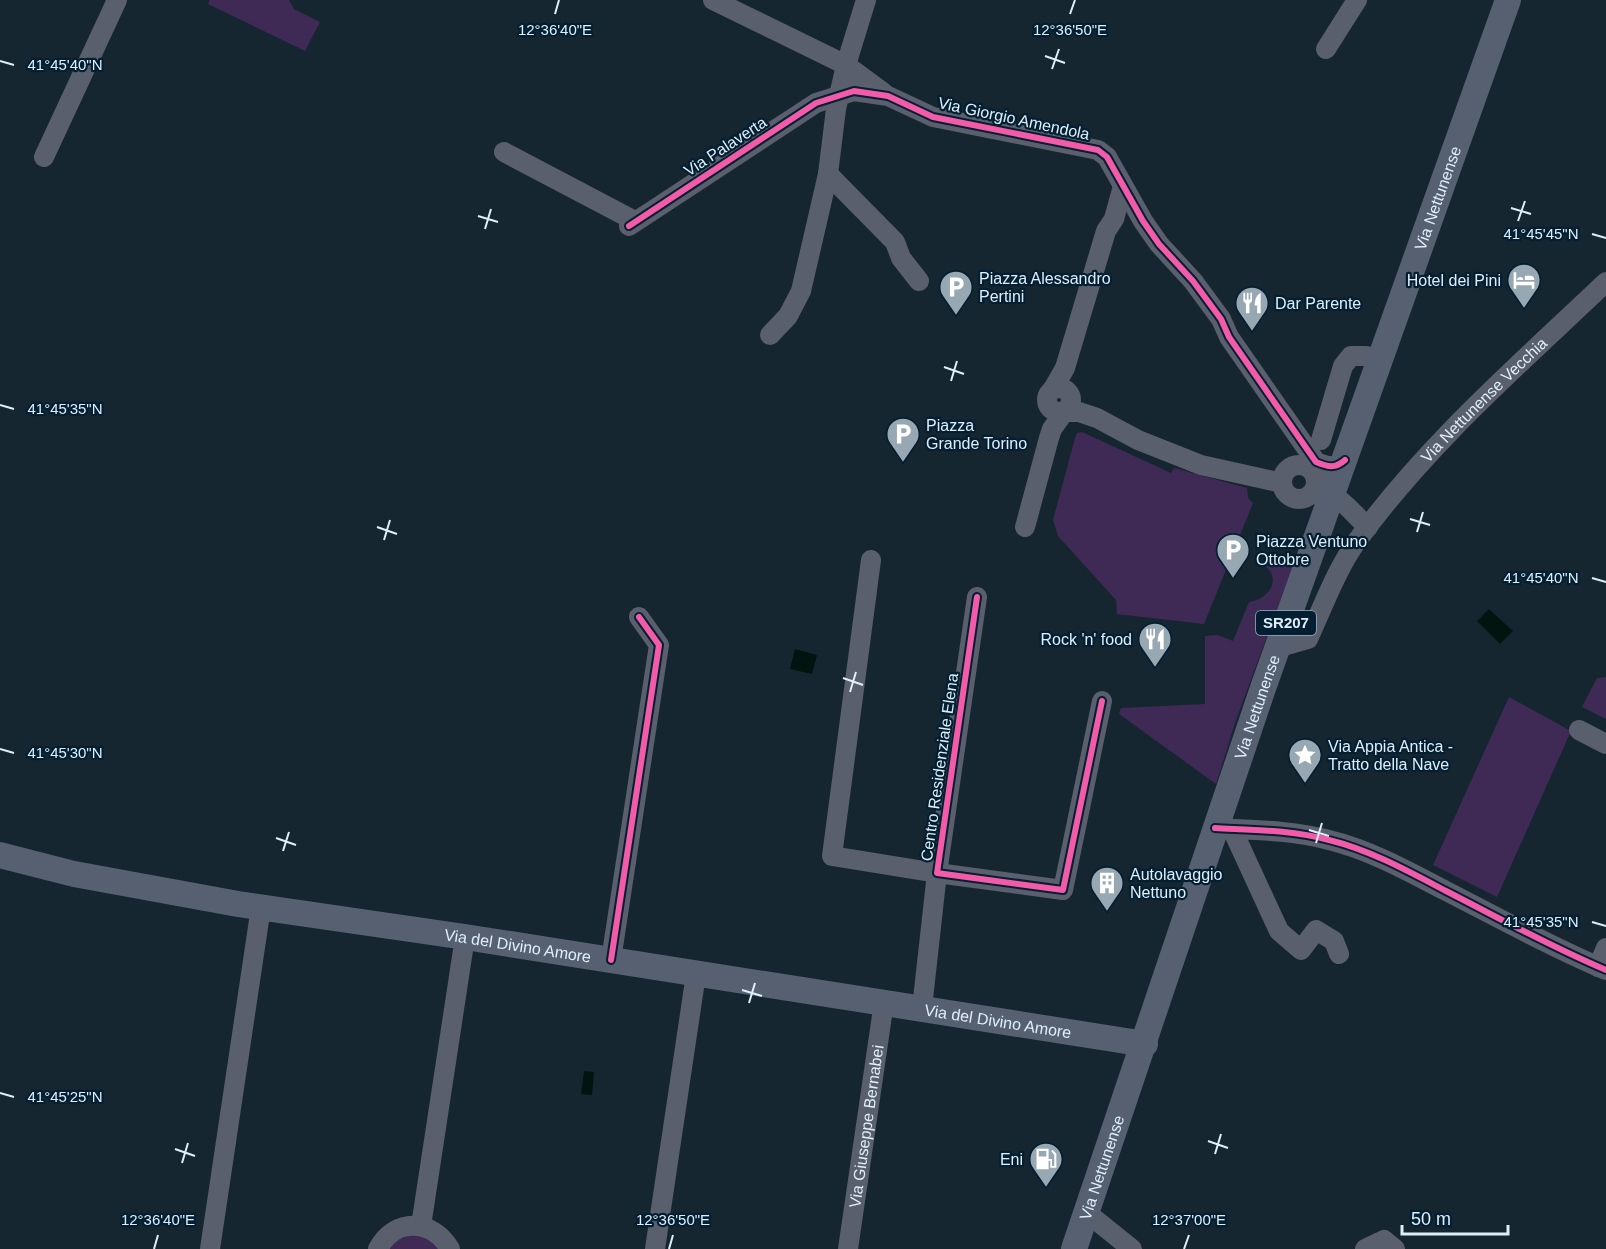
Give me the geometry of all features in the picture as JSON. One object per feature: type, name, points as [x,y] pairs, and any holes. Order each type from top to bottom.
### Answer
[{"type":"main road","name":"Via Nettunense","points":[[1074,1249],[1223,829],[1277,648],[1508,0]]},
{"type":"main road","name":"Via del Divino Amore","points":[[0,855],[89,877],[261,907],[1145,1044]]},
{"type":"street","points":[[44,157],[117,0]]},
{"type":"street","name":"Via Giorgio Amendola","points":[[713,0],[846,65],[888,96],[933,117],[1098,150],[1107,157],[1143,221],[1159,244],[1193,280],[1221,319],[1229,337],[1316,462],[1328,467],[1338,466],[1345,460]]},
{"type":"street","points":[[770,335],[788,316],[798,300],[828,174],[839,95],[866,0]]},
{"type":"street","points":[[1326,49],[1357,0]]},
{"type":"street","name":"Via Giorgio Amendola","points":[[839,95],[854,91],[888,96]]},
{"type":"street","name":"Via Palaverta","points":[[504,152],[632,224],[816,103],[839,95]]},
{"type":"street","points":[[828,174],[895,242],[901,258],[919,281]]},
{"type":"street","points":[[1025,527],[1061,400],[1065,368],[1106,231],[1114,219],[1123,186]]},
{"type":"street","name":"Via Nettunense Vecchia","points":[[1277,648],[1308,639],[1330,590],[1356,543],[1400,486],[1458,423],[1606,282]]},
{"type":"street","points":[[1321,440],[1343,366],[1347,360],[1351,356],[1379,359]]},
{"type":"street","points":[[1061,400],[1079,412],[1097,418],[1138,440],[1201,465],[1330,503],[1344,502],[1353,514],[1368,527]]},
{"type":"street","name":"Centro Residenziale Elena","points":[[871,560],[832,856],[1062,890],[1102,701]]},
{"type":"street","name":"Centro Residenziale Elena","points":[[921,1008],[977,597]]},
{"type":"street","points":[[611,960],[659,645],[639,617]]},
{"type":"street","points":[[1579,730],[1606,744]]},
{"type":"street","points":[[1223,829],[1279,931],[1301,950],[1316,930],[1334,941],[1339,954]]},
{"type":"street","points":[[1223,829],[1307,835],[1354,848],[1420,877],[1602,969],[1606,948]]},
{"type":"street","points":[[210,1249],[261,907]]},
{"type":"street","points":[[421,1226],[465,937]]},
{"type":"street","points":[[655,1249],[696,974]]},
{"type":"street","name":"Via Giuseppe Bernabei","points":[[848,1249],[884,1002]]},
{"type":"street","points":[[1086,1212],[1132,1249]]},
{"type":"street","points":[[378,1249],[386,1237],[396,1229],[408,1226],[421,1226],[434,1231],[445,1240],[450,1249]]},
{"type":"street","points":[[1365,1249],[1384,1240],[1395,1249]]},
{"type":"shaded area","points":[[210,0],[289,0],[294,9],[320,22],[305,51],[208,4]]},
{"type":"shaded area","points":[[1082,432],[1171,473],[1174,468],[1247,488],[1248,498],[1253,503],[1204,624],[1117,614],[1116,600],[1058,536],[1053,520],[1075,438],[1077,433]]},
{"type":"shaded area","points":[[1268,558],[1295,561],[1236,720],[1216,784],[1119,714],[1121,708],[1205,704],[1205,636],[1218,635],[1233,641],[1249,602],[1262,598],[1273,583],[1273,577],[1265,566]]},
{"type":"shaded area","points":[[1489,609],[1513,631],[1500,644],[1477,621]]},
{"type":"shaded area","points":[[795,649],[817,655],[812,674],[790,669]]},
{"type":"shaded area","points":[[1606,677],[1606,719],[1582,707],[1597,678]]},
{"type":"shaded area","points":[[1509,697],[1571,731],[1497,897],[1433,865]]},
{"type":"shaded area","points":[[584,1071],[594,1072],[592,1095],[581,1094]]},
{"type":"shaded area","points":[[419,1232],[443,1249],[385,1249],[389,1243]]},
{"type":"cycle path","points":[[629,226],[816,103],[854,91],[888,96],[933,117],[1098,150],[1107,157],[1143,221],[1159,244],[1193,281],[1221,319],[1229,337],[1316,462],[1331,466],[1338,465],[1345,460]]},
{"type":"cycle path","points":[[977,597],[937,873],[1063,890],[1102,701]]},
{"type":"cycle path","points":[[611,960],[659,645],[639,617]]},
{"type":"cycle path","points":[[1215,828],[1301,834],[1359,849],[1606,970]]},
{"type":"place","name":"Hotel dei Pini","points":[[1524,309]]},
{"type":"place","name":"Piazza Alessandro Pertini","points":[[956,316]]},
{"type":"place","name":"Dar Parente","points":[[1252,332]]},
{"type":"place","name":"Piazza Grande Torino","points":[[903,463]]},
{"type":"place","name":"Piazza Ventuno Ottobre","points":[[1233,579]]},
{"type":"place","name":"Rock 'n' food","points":[[1155,668]]},
{"type":"place","name":"Via Appia Antica - Tratto della Nave","points":[[1305,784]]},
{"type":"place","name":"Autolavaggio Nettuno","points":[[1107,912]]},
{"type":"place","name":"Eni","points":[[1046,1188]]}]
